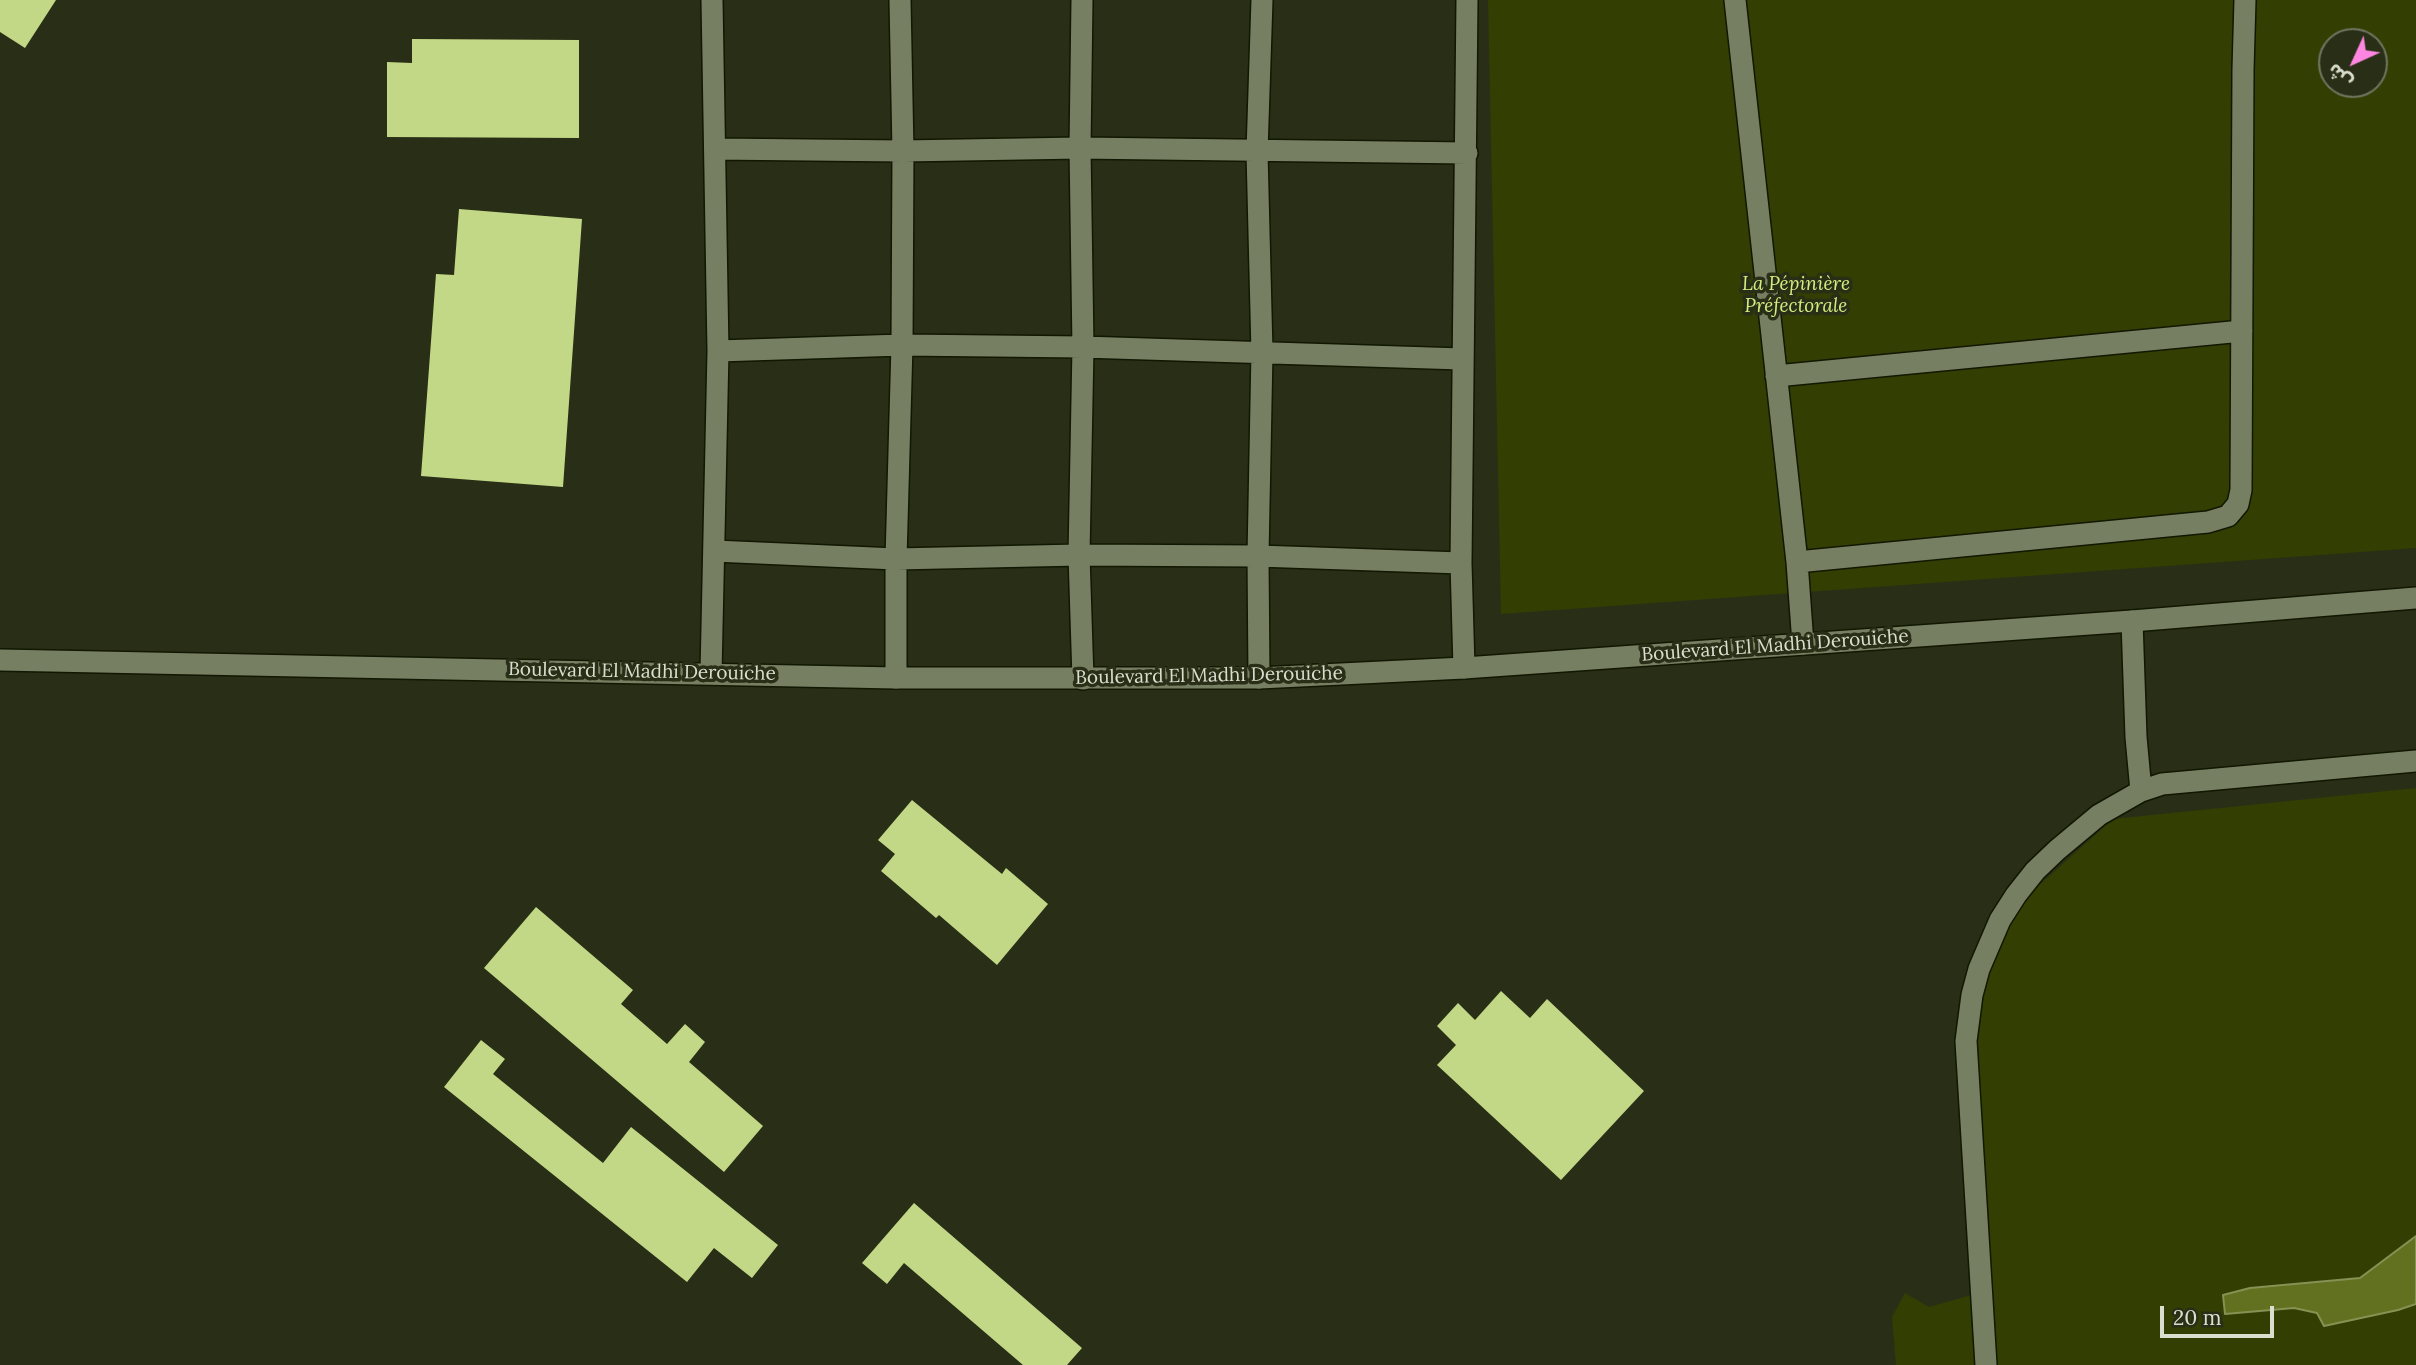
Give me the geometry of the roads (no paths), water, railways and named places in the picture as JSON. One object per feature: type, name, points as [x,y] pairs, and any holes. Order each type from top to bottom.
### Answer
[{"type":"street","points":[[710,673],[718,351],[712,0]]},
{"type":"street","points":[[896,678],[896,559],[902,345],[903,151],[900,0]]},
{"type":"street","points":[[1082,0],[1080,148],[1083,347],[1079,555],[1083,679]]},
{"type":"street","points":[[1259,678],[1258,556],[1262,352],[1256,152],[1262,0]]},
{"type":"street","points":[[1464,668],[1461,563],[1467,0]]},
{"type":"street","points":[[1735,0],[1797,562],[1803,644]]},
{"type":"street","points":[[1797,562],[2208,523],[2228,516],[2238,504],[2241,490],[2245,0]]},
{"type":"street","points":[[715,149],[903,151],[1080,148],[1466,153]]},
{"type":"street","points":[[1776,376],[2242,331]]},
{"type":"street","points":[[718,351],[902,345],[1083,347],[1462,359]]},
{"type":"street","points":[[714,551],[896,559],[1079,555],[1258,556],[1461,563]]},
{"type":"street","name":"Boulevard El Madhi Derouiche","points":[[0,660],[896,678],[1259,678],[1464,668],[2132,621],[2416,598]]},
{"type":"street","points":[[2132,621],[2136,737],[2141,791]]},
{"type":"street","points":[[1986,1365],[1966,1041],[1972,995],[1979,970],[2000,920],[2016,895],[2035,871],[2099,815],[2141,791],[2162,784],[2416,761]]},
{"type":"park label","name":"La Pépinière Préfectorale","points":[[1796,296]]}]
